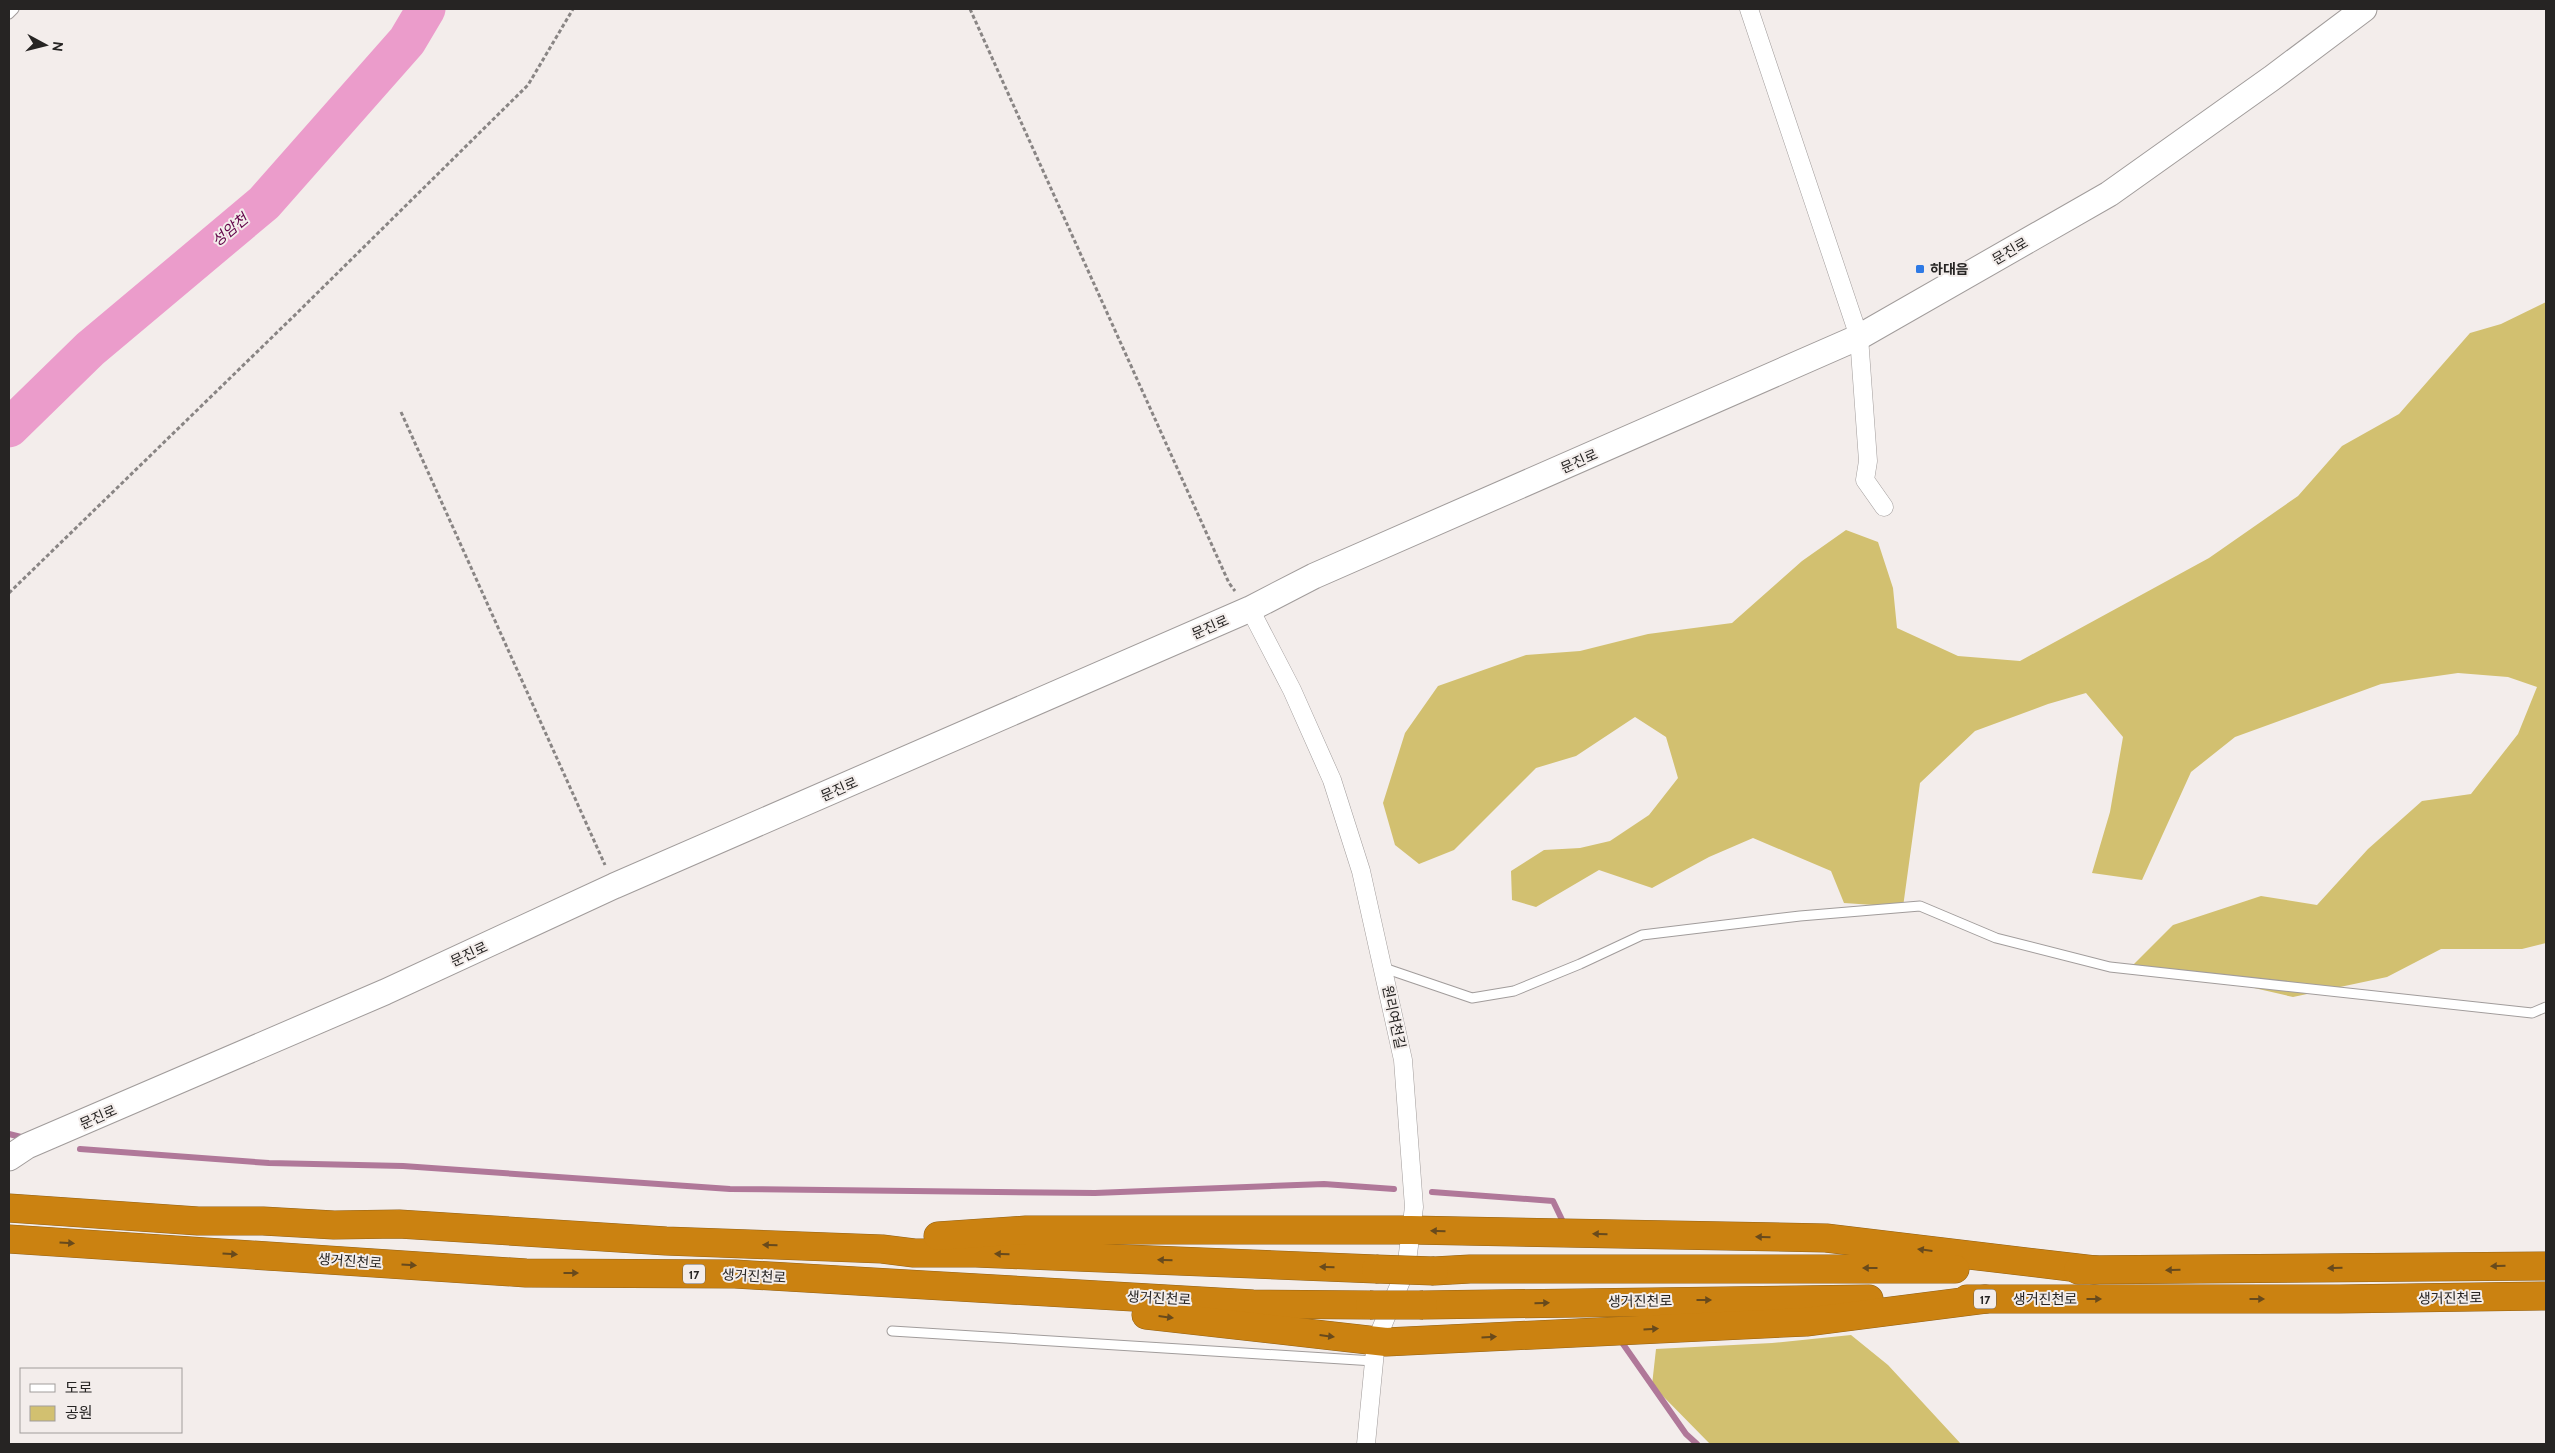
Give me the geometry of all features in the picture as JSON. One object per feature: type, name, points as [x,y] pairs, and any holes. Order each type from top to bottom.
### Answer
[{"type":"highway","name":"17","points":[[17,1209],[198,1221],[263,1221],[334,1225],[399,1224],[666,1241],[882,1249],[914,1253],[976,1253],[1434,1271],[1470,1269],[1841,1268],[2095,1270],[2546,1266]]},
{"type":"highway","points":[[799,1246],[1026,1230],[1411,1230],[1826,1238],[2095,1270]]},
{"type":"highway","name":"생거진천로","points":[[14,1239],[526,1273],[735,1274],[1253,1304],[1423,1305],[1679,1300],[2339,1299],[2546,1296]]},
{"type":"highway","points":[[856,1281],[1375,1351],[1806,1322],[1986,1299]]},
{"type":"street","points":[[1749,9],[1859,337],[1868,461],[1865,480],[1884,507]]},
{"type":"street","name":"문진로","points":[[9,1158],[27,1146],[385,992],[614,886],[1250,610],[1314,576],[1859,337],[2109,194],[2272,78],[2364,9]]},
{"type":"street","name":"원리여천길","points":[[1250,610],[1292,690],[1332,780],[1361,871],[1403,1060],[1414,1207],[1406,1268],[1375,1351],[1366,1444]]},
{"type":"lane","points":[[9,14],[14,9]]},
{"type":"lane","points":[[1384,968],[1472,998],[1514,991],[1580,964],[1642,935],[1800,916],[1920,906],[1996,938],[2110,967],[2532,1013],[2546,1007]]},
{"type":"lane","points":[[892,1332],[1375,1351]]},
{"type":"path","points":[[9,593],[528,85],[572,9]]},
{"type":"path","points":[[970,9],[1229,583],[1250,610]]},
{"type":"path","points":[[401,412],[614,886]]},
{"type":"green space","points":[[2546,302],[2546,943],[2522,949],[2441,949],[2387,977],[2293,997],[2193,974],[2133,965],[2173,925],[2261,896],[2317,905],[2368,849],[2422,801],[2471,794],[2518,734],[2537,687],[2508,677],[2458,673],[2381,684],[2235,737],[2191,772],[2142,880],[2092,873],[2110,812],[2123,737],[2086,693],[2048,704],[1975,731],[1920,783],[1903,907],[1844,903],[1831,871],[1753,838],[1709,857],[1652,888],[1599,870],[1536,907],[1512,900],[1511,871],[1544,850],[1580,848],[1610,841],[1649,815],[1678,778],[1666,737],[1635,717],[1576,756],[1536,768],[1454,850],[1419,864],[1395,845],[1383,803],[1405,733],[1438,686],[1526,655],[1580,651],[1648,634],[1732,623],[1802,561],[1846,530],[1878,542],[1893,588],[1897,628],[1958,656],[2020,661],[2209,558],[2298,496],[2342,446],[2399,414],[2470,333],[2501,324]]},
{"type":"green space","points":[[1851,1335],[1888,1365],[1961,1444],[1710,1444],[1652,1385],[1656,1349],[1772,1343]]},
{"type":"waterway","name":"성암천","points":[[9,428],[90,349],[264,203],[407,41],[426,9]]},
{"type":"waterway","points":[[9,1134],[25,1138]]},
{"type":"waterway","points":[[80,1149],[269,1163],[403,1166],[730,1189],[1095,1193],[1324,1184],[1394,1189]]},
{"type":"waterway","points":[[1432,1192],[1553,1201],[1565,1226]]},
{"type":"waterway","points":[[1623,1344],[1686,1434],[1697,1444]]},
{"type":"place","name":"하대음","points":[[1920,269]]}]
